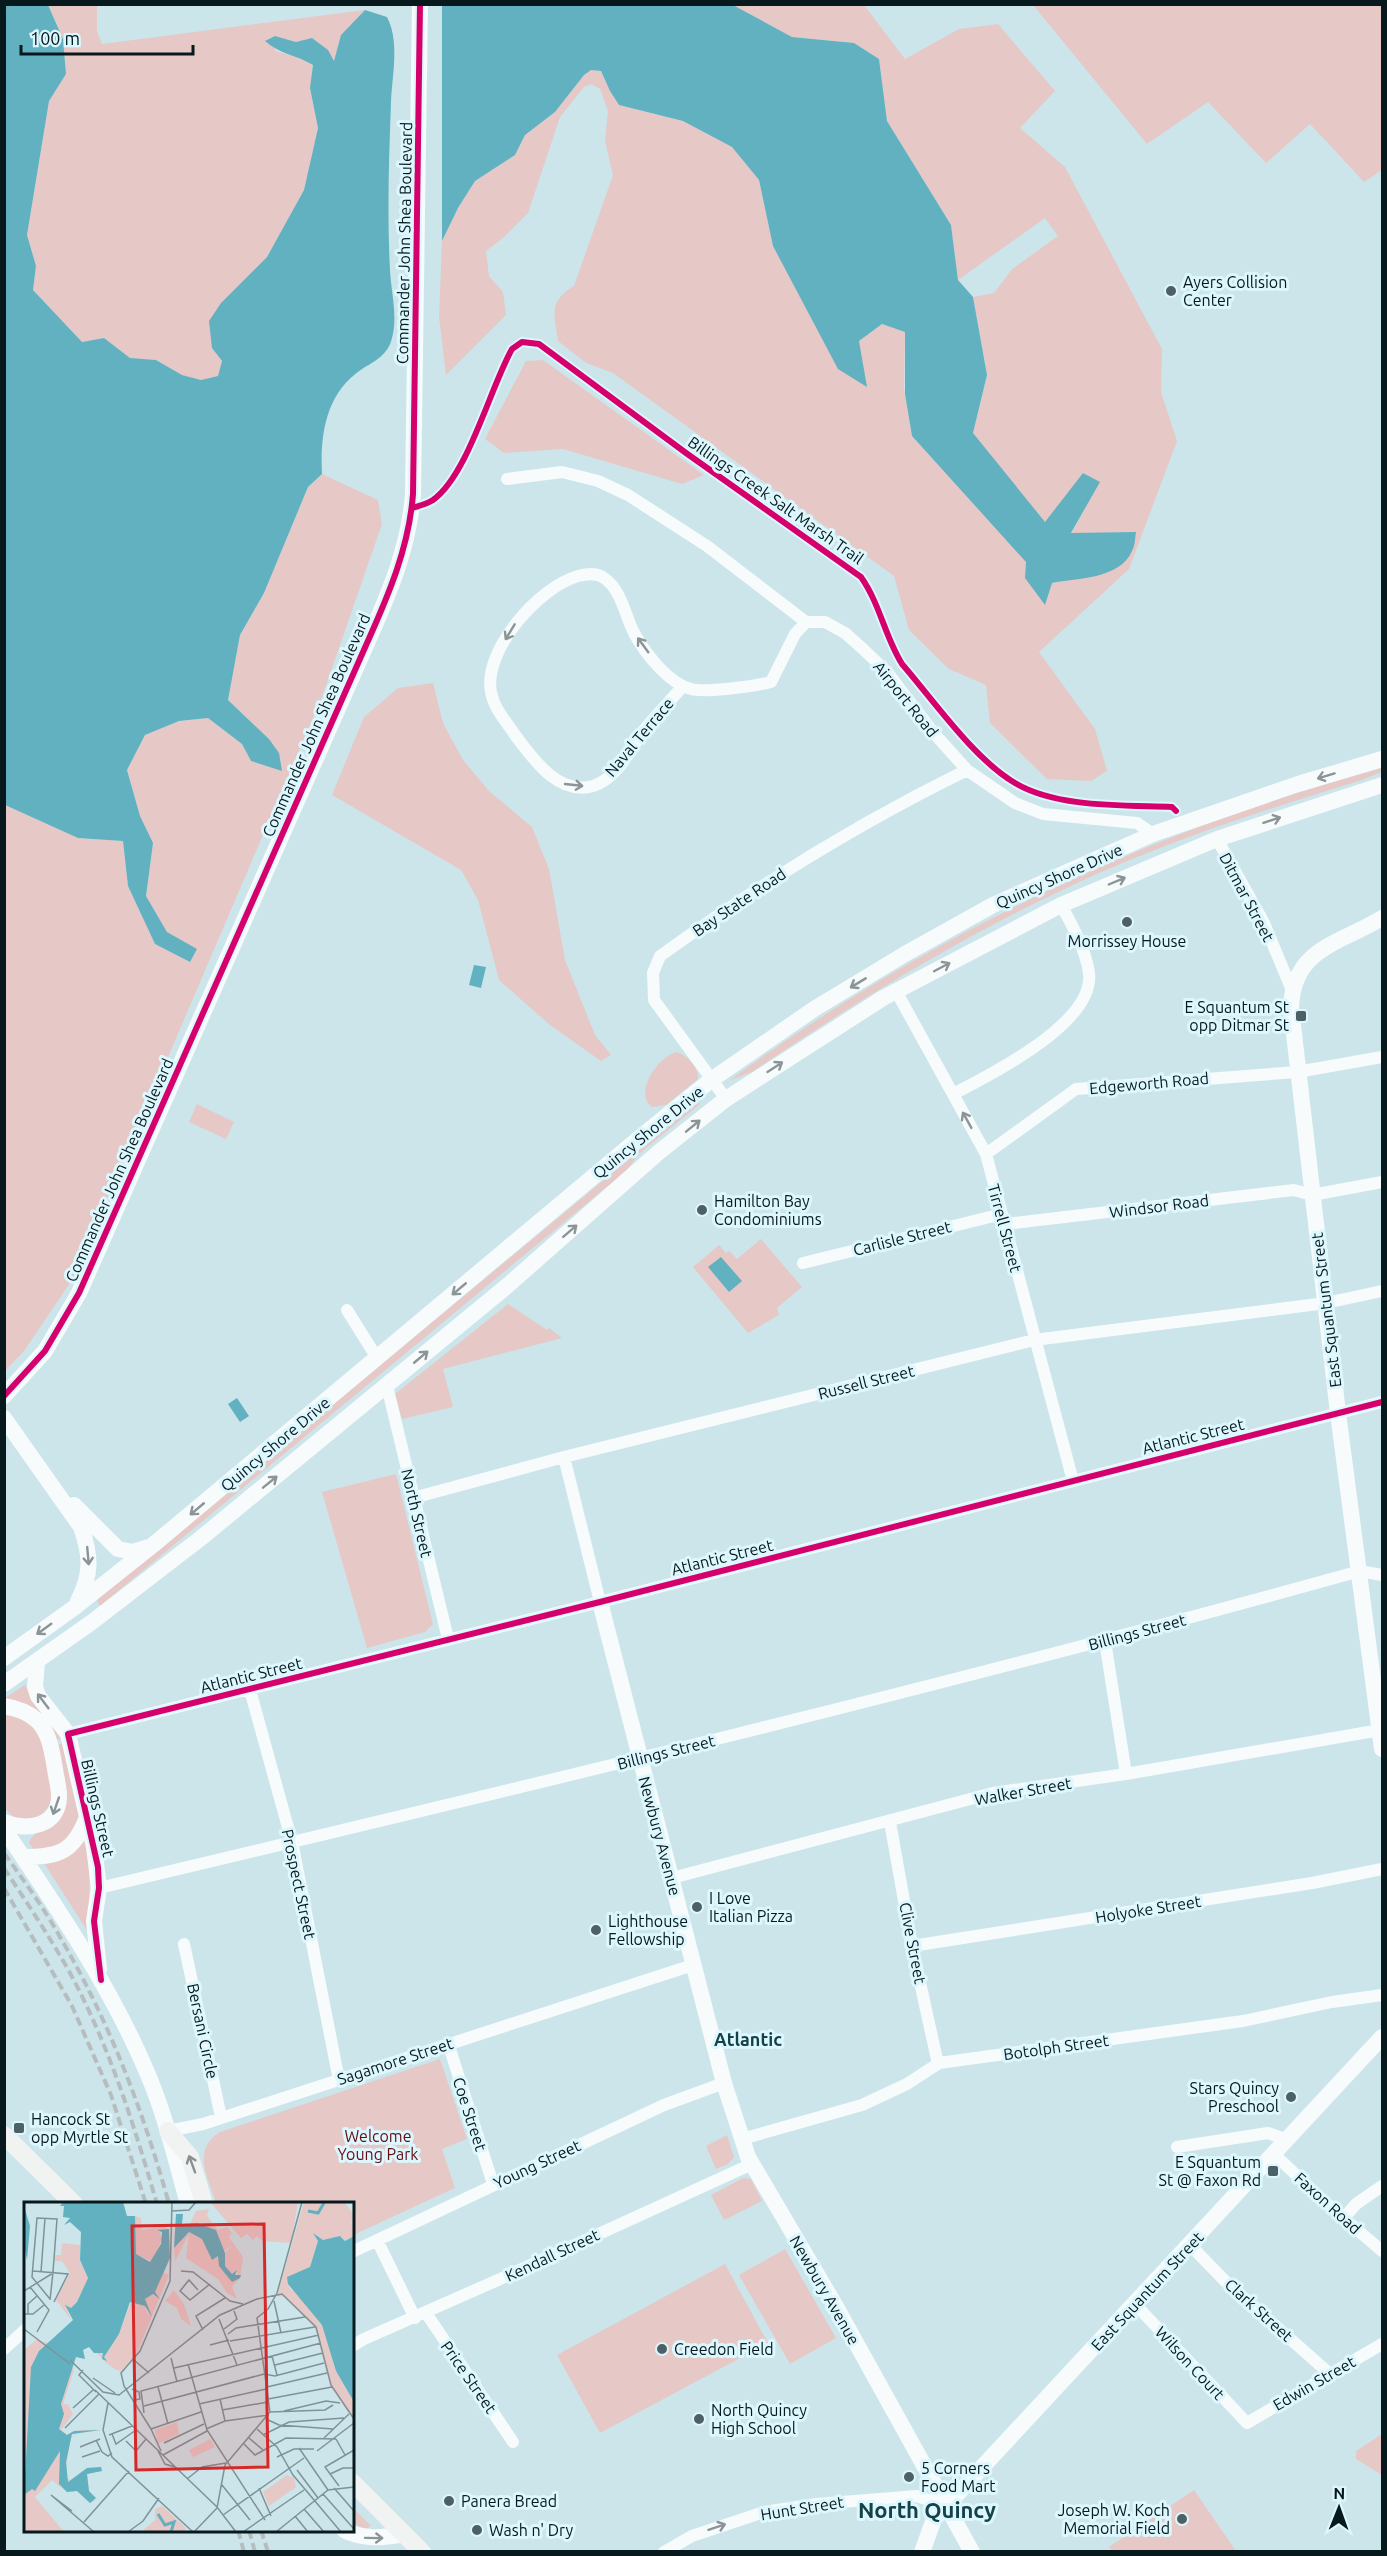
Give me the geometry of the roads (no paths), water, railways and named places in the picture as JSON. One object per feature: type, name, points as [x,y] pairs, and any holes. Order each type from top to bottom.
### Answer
[{"type":"main road","name":"Commander John Shea Boulevard","points":[[4,1396],[45,1350],[79,1293],[367,644],[400,562],[411,515],[414,473],[420,4]]},
{"type":"main road","name":"Quincy Shore Drive","points":[[4,1658],[75,1607],[153,1545],[711,1080],[814,1009],[905,954],[993,905],[1153,834],[1298,784],[1383,759]]},
{"type":"main road","name":"Quincy Shore Drive","points":[[4,1684],[201,1538],[507,1286],[659,1152],[726,1099],[896,991],[1060,905],[1217,839],[1383,785]]},
{"type":"main road","name":"East Squantum Street","points":[[1383,918],[1313,955],[1298,974],[1292,988],[1291,1023],[1338,1413],[1383,1749]]},
{"type":"main road","points":[[4,1418],[81,1527],[87,1544],[89,1561],[87,1583],[75,1607]]},
{"type":"main road","points":[[54,1486],[118,1549],[133,1552],[153,1545]]},
{"type":"main road","name":"Newbury Avenue","points":[[600,1602],[724,2083],[742,2139],[752,2164],[972,2552]]},
{"type":"main road","points":[[38,1661],[35,1687],[38,1696],[68,1734]]},
{"type":"main road","points":[[4,1706],[31,1716],[46,1734],[59,1797],[55,1814],[45,1824],[19,1827],[4,1822]]},
{"type":"main road","name":"Billings Street","points":[[68,1734],[94,1847],[99,1888]]},
{"type":"main road","points":[[24,1857],[46,1857],[62,1853],[74,1843],[87,1817]]},
{"type":"main road","points":[[4,1829],[66,1919],[101,1980],[149,2076],[168,2131],[187,2202]]},
{"type":"main road","points":[[99,1888],[94,1921],[101,1980]]},
{"type":"main road","name":"East Squantum Street","points":[[922,2552],[934,2519],[1287,2140],[1380,2044]]},
{"type":"main road","points":[[168,2131],[190,2157],[203,2202]]},
{"type":"main road","points":[[6,2141],[72,2202]]},
{"type":"main road","points":[[354,2484],[422,2552]]},
{"type":"main road","points":[[348,2532],[358,2537],[369,2538],[405,2534]]},
{"type":"street","name":"Airport Road","points":[[507,479],[562,472],[598,481],[628,495],[707,546],[806,622],[825,622],[845,633],[887,672],[932,731],[967,770],[1022,807],[1070,818],[1137,823],[1153,834]]},
{"type":"street","name":"Naval Terrace","points":[[683,686],[645,729],[611,775],[593,786],[567,786],[540,768],[495,708],[490,690],[492,667],[496,656],[520,616],[539,599],[574,577],[587,574],[606,578],[619,597],[641,643],[674,682],[693,690],[771,682],[795,634],[806,622]]},
{"type":"street","name":"Bay State Road","points":[[726,1099],[654,1000],[653,974],[660,956],[781,873],[913,797],[967,770]]},
{"type":"street","name":"Ditmar Street","points":[[1217,839],[1264,923],[1292,988]]},
{"type":"street","points":[[953,1094],[997,1071],[1055,1031],[1074,1011],[1087,991],[1089,974],[1082,951],[1060,905]]},
{"type":"street","name":"Tirrell Street","points":[[896,991],[986,1154],[1073,1481]]},
{"type":"street","name":"Edgeworth Road","points":[[986,1154],[1076,1089],[1297,1072],[1383,1057]]},
{"type":"street","name":"Windsor Road","points":[[1003,1219],[1294,1190],[1312,1195],[1383,1182]]},
{"type":"street","name":"Carlisle Street","points":[[803,1263],[1003,1219]]},
{"type":"street","name":"Russell Street","points":[[413,1498],[564,1457],[1034,1340],[1326,1303],[1383,1291]]},
{"type":"street","points":[[347,1310],[376,1358]]},
{"type":"street","name":"North Street","points":[[387,1386],[448,1640]]},
{"type":"street","name":"Atlantic Street","points":[[68,1734],[600,1602],[1383,1402]]},
{"type":"street","name":"Newbury Avenue","points":[[564,1457],[600,1602]]},
{"type":"street","name":"Billings Street","points":[[99,1888],[640,1758],[1105,1641],[1360,1571],[1383,1575]]},
{"type":"street","points":[[1105,1641],[1126,1774]]},
{"type":"street","name":"Prospect Street","points":[[250,1690],[292,1842],[339,2080]]},
{"type":"street","name":"Walker Street","points":[[672,1878],[993,1793],[1126,1774],[1380,1722]]},
{"type":"street","name":"Clive Street","points":[[890,1822],[912,1946],[938,2064]]},
{"type":"street","name":"Holyoke Street","points":[[912,1946],[1301,1885],[1383,1869]]},
{"type":"street","name":"Bersani Circle","points":[[184,1944],[221,2117]]},
{"type":"street","name":"Sagamore Street","points":[[168,2131],[202,2124],[693,1965]]},
{"type":"street","name":"Botolph Street","points":[[742,2139],[862,2105],[907,2084],[938,2064],[1243,2021],[1332,2002],[1383,1995]]},
{"type":"street","name":"Coe Street","points":[[448,2043],[493,2184]]},
{"type":"street","name":"Young Street","points":[[354,2251],[664,2105],[724,2083]]},
{"type":"street","points":[[1177,2147],[1268,2133],[1287,2140]]},
{"type":"street","name":"Faxon Road","points":[[1274,2154],[1343,2218],[1383,2251]]},
{"type":"street","name":"Kendall Street","points":[[354,2345],[364,2338],[421,2315],[752,2164]]},
{"type":"street","points":[[1343,2218],[1356,2204],[1383,2186]]},
{"type":"street","points":[[377,2240],[421,2315]]},
{"type":"street","name":"Clark Street","points":[[1190,2245],[1226,2282],[1330,2374]]},
{"type":"street","name":"Wilson Court","points":[[1134,2303],[1246,2423]]},
{"type":"street","name":"Price Street","points":[[421,2315],[513,2442]]},
{"type":"street","points":[[4,2349],[24,2331]]},
{"type":"street","name":"Edwin Street","points":[[1246,2423],[1383,2344]]},
{"type":"street","name":"Hunt Street","points":[[664,2552],[692,2536],[764,2512],[828,2503],[916,2496],[947,2506]]},
{"type":"water","points":[[5,4],[48,5],[63,39],[66,74],[49,101],[27,235],[36,266],[33,290],[82,342],[104,338],[130,358],[156,360],[182,375],[201,380],[218,376],[222,361],[212,348],[209,321],[221,303],[267,257],[304,190],[318,128],[310,88],[313,65],[276,49],[265,41],[275,36],[296,42],[312,38],[328,50],[334,61],[341,35],[365,10],[387,17],[393,37],[388,207],[394,330],[390,344],[384,353],[350,379],[333,402],[324,430],[322,474],[308,487],[264,593],[240,635],[228,700],[269,739],[279,753],[282,771],[251,761],[242,744],[208,718],[179,721],[145,735],[127,770],[140,816],[153,843],[146,896],[167,932],[197,949],[190,962],[155,944],[128,886],[123,841],[78,838],[5,805]]},
{"type":"water","points":[[442,5],[733,5],[792,37],[854,43],[879,59],[887,121],[951,225],[958,280],[973,297],[987,375],[973,433],[1045,522],[1083,473],[1100,482],[1071,533],[1136,532],[1133,549],[1126,560],[1118,567],[1097,576],[1052,583],[1045,605],[1025,578],[1026,562],[912,436],[905,394],[905,332],[882,324],[859,341],[867,387],[838,369],[773,246],[759,180],[732,147],[683,121],[619,105],[601,71],[591,70],[584,75],[555,112],[525,135],[515,155],[475,181],[458,208],[442,241]]},
{"type":"water","points":[[474,965],[486,967],[481,988],[469,985]]},
{"type":"water","points":[[721,1257],[742,1281],[729,1292],[708,1267]]},
{"type":"water","points":[[237,1398],[249,1416],[240,1422],[228,1404]]},
{"type":"railway","points":[[4,1853],[54,1926],[94,2001],[136,2100],[168,2202]]},
{"type":"railway","points":[[4,1868],[70,1973],[97,2028],[130,2115],[156,2202]]},
{"type":"railway","points":[[4,1888],[72,2006],[111,2095],[145,2202]]},
{"type":"railway","points":[[239,2532],[244,2552]]},
{"type":"railway","points":[[250,2532],[255,2552]]},
{"type":"railway","points":[[262,2532],[268,2552]]},
{"type":"place","name":"Ayers Collision Center","points":[[1171,291]]},
{"type":"place","name":"Morrissey House","points":[[1127,922]]},
{"type":"place","name":"E Squantum St opp Ditmar St","points":[[1301,1016]]},
{"type":"place","name":"Hamilton Bay Condominiums","points":[[702,1210]]},
{"type":"place","name":"I Love Italian Pizza","points":[[697,1907]]},
{"type":"place","name":"Lighthouse Fellowship","points":[[596,1930]]},
{"type":"place","name":"Stars Quincy Preschool","points":[[1291,2097]]},
{"type":"place","name":"Hancock St opp Myrtle St","points":[[19,2128]]},
{"type":"place","name":"E Squantum St @ Faxon Rd","points":[[1273,2171]]},
{"type":"place","name":"Creedon Field","points":[[662,2349]]},
{"type":"place","name":"North Quincy High School","points":[[699,2419]]},
{"type":"place","name":"5 Corners Food Mart","points":[[909,2477]]},
{"type":"place","name":"Panera Bread","points":[[449,2501]]},
{"type":"place","name":"Joseph W. Koch Memorial Field","points":[[1182,2519]]},
{"type":"place","name":"Wash n' Dry","points":[[477,2530]]},
{"type":"district","name":"Atlantic","points":[[748,2040]]},
{"type":"district","name":"North Quincy","points":[[927,2510]]},
{"type":"park label","name":"Welcome Young Park","points":[[378,2145]]}]
